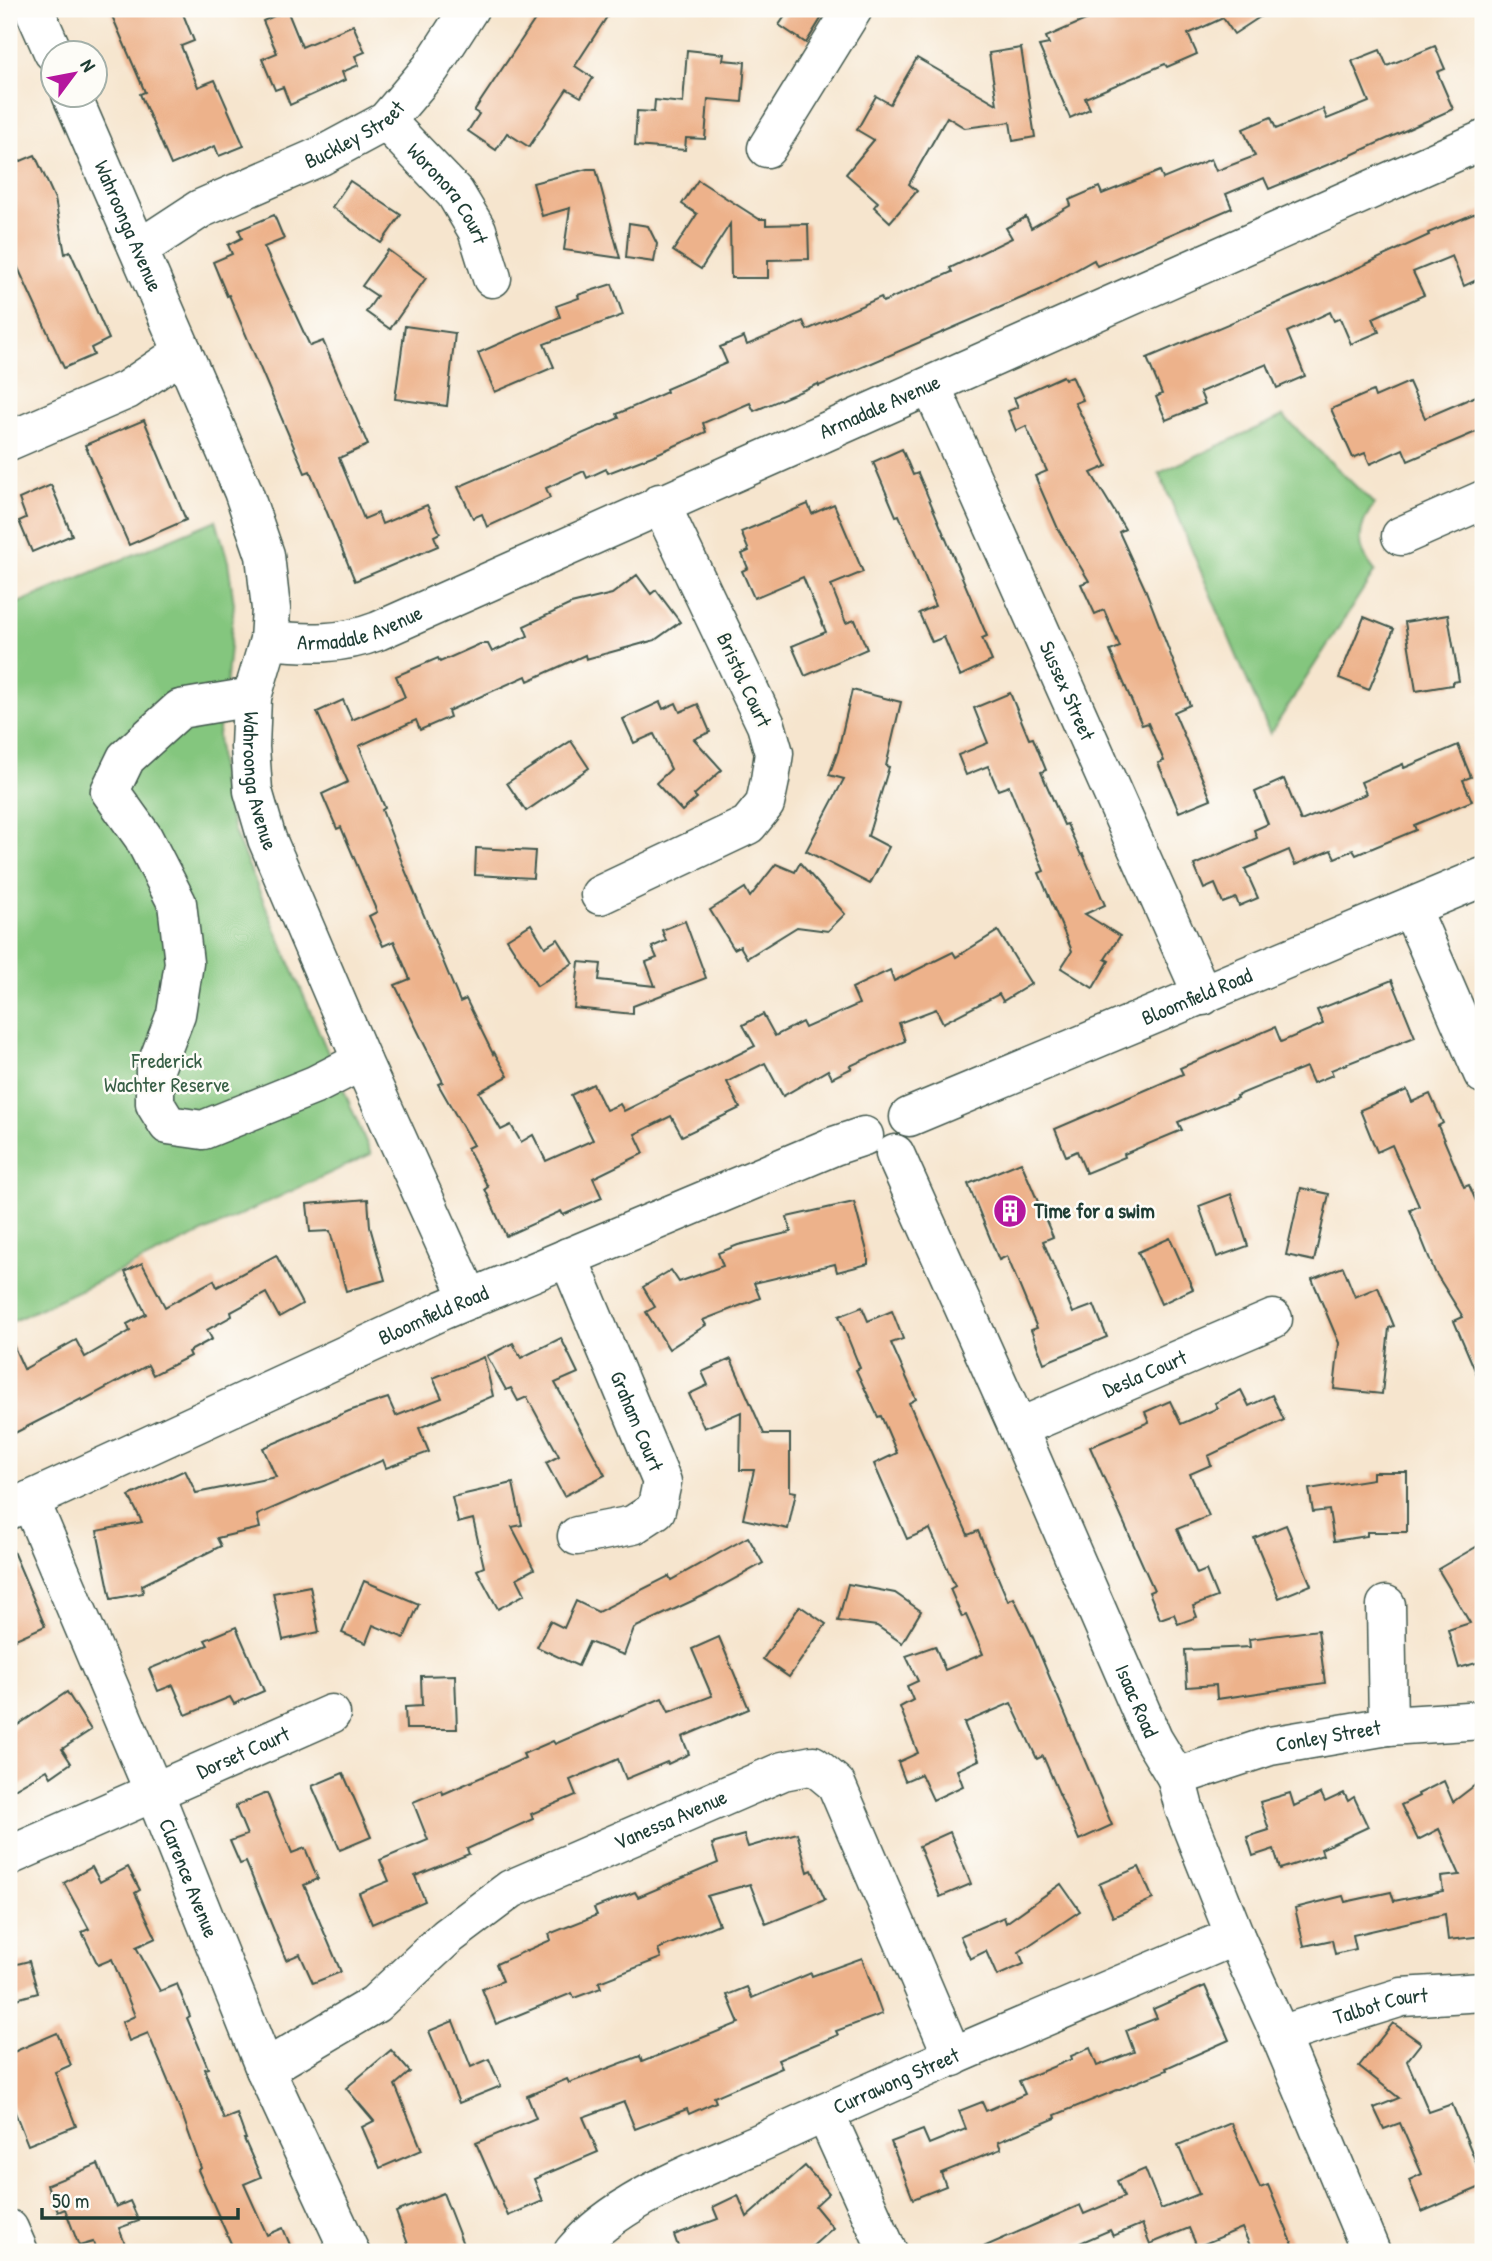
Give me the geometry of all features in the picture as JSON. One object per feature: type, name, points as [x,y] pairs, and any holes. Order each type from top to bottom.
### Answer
[{"type":"street","points":[[34,9],[47,38]]},
{"type":"street","name":"Buckley Street","points":[[133,237],[321,156],[386,121],[431,68],[469,9]]},
{"type":"street","points":[[766,148],[853,9]]},
{"type":"street","name":"Wahroonga Avenue","points":[[77,108],[258,529],[270,584],[269,640],[252,696],[250,747],[253,791],[267,839],[362,1061],[470,1299]]},
{"type":"street","name":"Woronora Court","points":[[386,121],[455,193],[477,230],[492,278]]},
{"type":"street","name":"Armadale Avenue","points":[[269,640],[319,644],[345,642],[368,635],[660,503],[931,386],[1483,140]]},
{"type":"street","points":[[9,442],[188,364]]},
{"type":"street","name":"Sussex Street","points":[[931,386],[1203,996]]},
{"type":"street","points":[[1401,536],[1483,500]]},
{"type":"street","name":"Bristol Court","points":[[600,895],[748,825],[765,804],[771,780],[774,753],[766,725],[660,503]]},
{"type":"street","points":[[252,696],[180,709],[126,758],[110,791],[143,837],[177,903],[184,963],[176,1014],[155,1069],[155,1104],[168,1125],[203,1130],[315,1085],[362,1061]]},
{"type":"street","name":"Bloomfield Road","points":[[20,1505],[470,1299],[834,1146],[907,1145],[913,1132],[909,1118],[1483,877]]},
{"type":"street","points":[[1411,908],[1483,1074]]},
{"type":"street","name":"Isaac Road","points":[[879,1145],[1018,1428],[1153,1739],[1176,1777],[1184,1808],[1235,1936],[1280,2035],[1371,2252]]},
{"type":"street","name":"Graham Court","points":[[568,1257],[662,1482],[656,1510],[633,1525],[577,1536]]},
{"type":"street","name":"Desla Court","points":[[1018,1428],[1273,1319]]},
{"type":"street","name":"Clarence Avenue","points":[[20,1505],[155,1793],[265,2069],[350,2252]]},
{"type":"street","points":[[1386,1605],[1388,1726]]},
{"type":"street","name":"Dorset Court","points":[[9,1856],[331,1714]]},
{"type":"street","name":"Conley Street","points":[[1176,1777],[1270,1746],[1388,1726],[1483,1720]]},
{"type":"street","name":"Vanessa Avenue","points":[[265,2069],[375,2004],[447,1937],[511,1889],[783,1771],[813,1765],[836,1784],[953,2057]]},
{"type":"street","name":"Currawong Street","points":[[573,2252],[585,2238],[643,2196],[825,2113],[1235,1936]]},
{"type":"street","name":"Talbot Court","points":[[1280,2035],[1402,1997],[1483,1992]]},
{"type":"street","points":[[825,2113],[888,2252]]},
{"type":"street","points":[[9,2229],[19,2252]]},
{"type":"green space","points":[[1283,416],[1374,504],[1364,522],[1361,546],[1375,571],[1270,734],[1159,473]]},
{"type":"green space","name":"Frederick Wachter Reserve","points":[[216,520],[228,561],[234,604],[225,699],[218,734],[221,785],[235,834],[371,1154],[9,1323],[9,607]]},
{"type":"building","points":[[109,9],[181,9],[194,41],[181,46],[198,87],[215,80],[244,146],[219,156],[215,146],[171,165],[140,94],[145,92]]},
{"type":"building","points":[[542,9],[612,9],[575,66],[593,78],[581,97],[567,89],[529,147],[507,133],[496,150],[468,131],[479,114],[474,111]]},
{"type":"building","points":[[790,9],[827,9],[806,43],[779,25]]},
{"type":"building","points":[[1111,9],[1272,9],[1234,34],[1223,18],[1188,34],[1197,54],[1167,67],[1165,64],[1085,98],[1090,109],[1070,118],[1039,46],[1049,44],[1046,37]]},
{"type":"building","points":[[287,10],[302,47],[353,25],[365,52],[355,56],[359,65],[342,72],[345,80],[290,105],[283,87],[275,90],[262,59],[277,53],[263,21]]},
{"type":"building","points":[[1435,46],[1445,69],[1437,72],[1453,109],[1349,156],[1269,189],[1264,178],[1226,194],[1232,208],[1097,266],[1094,260],[1040,290],[819,386],[818,384],[754,411],[750,403],[703,423],[706,432],[652,456],[608,473],[606,469],[587,478],[584,471],[546,488],[550,498],[487,527],[482,514],[473,518],[458,487],[619,418],[617,414],[667,392],[666,389],[727,363],[720,347],[744,337],[747,345],[803,321],[807,330],[881,297],[883,302],[952,272],[950,268],[1012,238],[1006,228],[1026,217],[1031,228],[1071,205],[1069,200],[1099,187],[1102,194],[1160,171],[1163,179],[1211,159],[1216,171],[1255,156],[1243,129],[1271,117],[1276,129],[1323,109],[1327,119],[1369,102],[1352,61],[1380,50],[1387,66]]},
{"type":"building","points":[[1021,48],[1035,137],[1013,141],[1010,122],[965,128],[947,117],[909,184],[917,191],[890,222],[874,207],[878,202],[846,174],[874,140],[857,130],[876,96],[890,104],[917,58],[997,104],[989,53]]},
{"type":"building","points":[[687,50],[724,54],[723,60],[745,62],[742,102],[708,99],[705,139],[686,138],[685,150],[635,146],[637,111],[654,112],[655,100],[683,103]]},
{"type":"building","points":[[35,155],[55,199],[65,254],[70,251],[109,339],[91,348],[94,355],[64,368],[13,257],[9,258],[9,166]]},
{"type":"building","points":[[596,169],[620,258],[564,250],[570,208],[542,216],[533,183]]},
{"type":"building","points":[[698,180],[759,219],[766,219],[766,225],[808,224],[809,259],[768,260],[768,278],[731,278],[730,224],[701,269],[673,251],[697,214],[682,204]]},
{"type":"building","points":[[350,181],[401,215],[381,243],[332,207]]},
{"type":"building","points":[[1483,210],[1483,277],[1464,286],[1452,256],[1413,272],[1424,295],[1373,318],[1379,332],[1351,344],[1340,318],[1334,321],[1330,312],[1287,332],[1305,376],[1277,388],[1267,364],[1200,392],[1205,404],[1166,420],[1156,397],[1162,394],[1147,358],[1325,283],[1429,235],[1428,233]]},
{"type":"building","points":[[274,215],[284,239],[264,247],[310,346],[323,341],[368,445],[339,458],[364,519],[378,513],[382,524],[427,505],[440,533],[434,536],[438,546],[355,581],[310,471],[305,473],[213,262],[232,254],[228,245],[242,238],[239,230]]},
{"type":"building","points":[[629,223],[648,226],[657,244],[654,262],[626,258]]},
{"type":"building","points":[[388,250],[426,278],[390,329],[366,312],[377,296],[362,286]]},
{"type":"building","points":[[612,284],[623,315],[544,344],[554,367],[495,392],[478,353],[560,317],[556,306],[579,298],[578,295]]},
{"type":"building","points":[[405,326],[455,333],[447,406],[395,399]]},
{"type":"building","points":[[1063,376],[1065,379],[1072,376],[1083,400],[1075,403],[1107,466],[1091,473],[1125,529],[1119,532],[1146,591],[1190,705],[1174,712],[1211,799],[1179,812],[1158,763],[1164,761],[1148,723],[1142,725],[1110,651],[1120,647],[1104,610],[1095,614],[1081,584],[1089,581],[1059,531],[1035,476],[1047,471],[1026,426],[1016,431],[1008,411],[1018,407],[1014,398]]},
{"type":"building","points":[[1409,382],[1425,418],[1483,393],[1483,429],[1408,461],[1403,449],[1370,464],[1365,453],[1353,458],[1331,409],[1373,391],[1375,397]]},
{"type":"building","points":[[144,420],[186,520],[129,545],[85,445]]},
{"type":"building","points":[[902,449],[913,475],[918,473],[987,636],[982,638],[992,661],[960,676],[944,637],[932,642],[919,613],[935,606],[931,597],[933,596],[873,462]]},
{"type":"building","points":[[51,485],[72,535],[32,552],[19,521],[26,518],[19,499]]},
{"type":"building","points":[[808,504],[812,514],[834,504],[863,572],[831,585],[846,623],[855,620],[867,649],[805,676],[792,646],[826,632],[803,577],[754,598],[742,571],[748,568],[742,554],[749,551],[741,532]]},
{"type":"building","points":[[637,575],[651,594],[656,590],[680,622],[655,640],[586,659],[585,655],[528,681],[526,676],[448,711],[450,717],[420,730],[416,720],[359,746],[385,808],[382,810],[405,870],[460,1002],[466,999],[493,1054],[494,1052],[508,1076],[479,1092],[501,1130],[511,1125],[521,1142],[533,1135],[546,1161],[593,1140],[571,1095],[593,1084],[606,1110],[620,1104],[624,1111],[755,1046],[743,1025],[763,1014],[775,1036],[802,1022],[805,1028],[859,1004],[852,988],[890,970],[894,981],[953,952],[956,957],[998,931],[1031,984],[1003,1001],[999,994],[943,1023],[936,1009],[899,1023],[905,1041],[850,1066],[852,1068],[832,1078],[828,1070],[783,1096],[765,1063],[727,1082],[740,1108],[682,1136],[671,1116],[635,1134],[644,1153],[593,1178],[602,1198],[563,1215],[561,1211],[506,1236],[485,1189],[488,1187],[467,1148],[473,1145],[438,1084],[443,1082],[395,985],[410,979],[394,941],[383,946],[369,916],[377,912],[341,827],[337,829],[322,794],[348,782],[317,712],[343,700],[352,720],[405,697],[396,676],[438,658],[440,662],[480,644],[488,644],[492,652],[528,636],[524,626],[571,604],[612,594]]},
{"type":"building","points":[[1448,615],[1459,681],[1452,682],[1452,685],[1416,691],[1405,622]]},
{"type":"building","points":[[1364,617],[1394,629],[1369,690],[1339,678]]},
{"type":"building","points":[[852,690],[901,702],[886,766],[889,767],[868,836],[889,847],[870,884],[806,851],[844,779],[829,775],[838,751]]},
{"type":"building","points":[[1010,693],[1029,739],[1033,738],[1046,770],[1041,772],[1064,825],[1067,824],[1081,855],[1083,854],[1105,905],[1085,914],[1120,936],[1105,959],[1109,961],[1093,988],[1061,968],[1072,951],[1039,873],[1044,871],[1009,786],[998,790],[988,766],[966,775],[958,755],[988,743],[974,708]]},
{"type":"building","points":[[660,702],[663,709],[676,703],[680,712],[698,704],[710,732],[694,739],[722,770],[694,795],[697,798],[682,811],[656,783],[671,769],[654,734],[634,743],[623,719]]},
{"type":"building","points":[[571,741],[589,768],[526,811],[507,783]]},
{"type":"building","points":[[1458,745],[1471,777],[1463,780],[1472,801],[1414,825],[1416,830],[1356,855],[1353,850],[1335,858],[1331,850],[1295,865],[1289,850],[1245,869],[1258,898],[1239,906],[1236,898],[1223,903],[1215,884],[1204,889],[1194,865],[1257,838],[1254,830],[1268,824],[1255,792],[1284,779],[1301,821],[1366,794],[1361,782],[1403,764],[1404,768]]},
{"type":"building","points":[[476,848],[535,851],[533,878],[475,875]]},
{"type":"building","points":[[800,863],[845,914],[828,931],[797,927],[747,958],[740,946],[734,949],[710,910],[745,888],[750,897],[776,864],[795,872]]},
{"type":"building","points":[[685,921],[706,978],[633,1006],[633,1014],[574,1008],[579,962],[601,964],[599,980],[655,986],[646,962],[657,958],[652,947],[666,941],[662,930]]},
{"type":"building","points":[[531,924],[545,947],[558,939],[573,963],[537,986],[507,939]]},
{"type":"building","points":[[1392,980],[1415,1037],[1331,1070],[1333,1075],[1313,1083],[1306,1067],[1178,1122],[1182,1130],[1086,1173],[1077,1151],[1066,1156],[1055,1129],[1183,1074],[1180,1068],[1275,1027],[1281,1042],[1323,1024],[1317,1010]]},
{"type":"building","points":[[1407,1090],[1412,1102],[1430,1094],[1443,1123],[1438,1126],[1464,1187],[1469,1185],[1483,1217],[1483,1389],[1454,1321],[1463,1317],[1435,1272],[1410,1210],[1419,1206],[1392,1145],[1377,1152],[1360,1110]]},
{"type":"building","points":[[1021,1162],[1053,1237],[1043,1241],[1073,1313],[1094,1305],[1107,1337],[1044,1363],[1031,1330],[1037,1328],[1007,1256],[999,1260],[968,1184]]},
{"type":"building","points":[[1301,1188],[1329,1194],[1314,1261],[1286,1255]]},
{"type":"building","points":[[1231,1194],[1248,1246],[1217,1257],[1199,1206]]},
{"type":"building","points":[[368,1199],[370,1227],[385,1280],[346,1291],[330,1231],[310,1232],[307,1204]]},
{"type":"building","points":[[854,1202],[868,1264],[837,1272],[835,1264],[754,1283],[760,1298],[703,1320],[706,1325],[669,1349],[646,1312],[655,1307],[643,1287],[671,1270],[679,1282],[723,1266],[718,1253],[738,1245],[791,1232],[787,1217]]},
{"type":"building","points":[[1170,1238],[1193,1289],[1161,1304],[1138,1252]]},
{"type":"building","points":[[276,1255],[302,1304],[279,1317],[266,1293],[231,1312],[232,1316],[207,1330],[212,1339],[188,1352],[190,1356],[153,1375],[148,1365],[9,1436],[9,1336],[24,1369],[76,1340],[85,1357],[130,1331],[127,1324],[146,1314],[125,1272],[142,1263],[165,1307],[214,1280],[217,1287]]},
{"type":"building","points":[[1343,1267],[1355,1297],[1378,1287],[1394,1326],[1389,1328],[1382,1394],[1334,1389],[1339,1343],[1312,1279]]},
{"type":"building","points":[[862,1307],[868,1321],[892,1311],[903,1339],[891,1343],[916,1399],[909,1403],[968,1535],[978,1531],[1008,1601],[1014,1598],[1031,1633],[1112,1825],[1079,1840],[1043,1756],[1037,1759],[1011,1703],[964,1723],[979,1760],[957,1770],[963,1786],[933,1800],[921,1774],[905,1781],[898,1762],[918,1753],[900,1707],[913,1700],[907,1686],[918,1681],[906,1656],[935,1646],[945,1670],[983,1654],[966,1615],[962,1617],[950,1589],[955,1586],[930,1529],[907,1539],[874,1464],[897,1453],[856,1370],[860,1368],[839,1316]]},
{"type":"building","points":[[561,1338],[578,1373],[555,1383],[605,1475],[564,1496],[546,1463],[559,1456],[527,1397],[518,1401],[511,1388],[506,1390],[487,1356],[513,1343],[521,1358]]},
{"type":"building","points":[[484,1357],[493,1396],[419,1428],[429,1452],[386,1468],[383,1460],[257,1515],[260,1528],[217,1538],[221,1546],[142,1585],[143,1593],[111,1599],[97,1531],[142,1522],[129,1496],[185,1470],[196,1493],[276,1477],[263,1448],[349,1411],[388,1398],[396,1416],[442,1398],[433,1378]]},
{"type":"building","points":[[731,1359],[764,1434],[790,1434],[790,1491],[796,1492],[788,1529],[743,1519],[754,1470],[740,1470],[741,1412],[704,1428],[689,1394],[708,1385],[702,1372]]},
{"type":"building","points":[[1241,1390],[1249,1406],[1272,1395],[1284,1420],[1208,1456],[1211,1465],[1190,1474],[1209,1516],[1177,1529],[1197,1574],[1206,1570],[1217,1597],[1193,1606],[1197,1617],[1178,1624],[1174,1614],[1160,1619],[1149,1592],[1154,1590],[1090,1447],[1149,1422],[1145,1412],[1170,1401],[1181,1424],[1218,1408],[1215,1403]]},
{"type":"building","points":[[1373,1472],[1407,1472],[1407,1532],[1367,1532],[1367,1536],[1334,1541],[1329,1510],[1313,1512],[1309,1489],[1373,1479]]},
{"type":"building","points":[[513,1483],[522,1525],[512,1527],[534,1569],[517,1578],[525,1594],[498,1609],[477,1570],[484,1567],[473,1519],[458,1523],[452,1497]]},
{"type":"building","points":[[1286,1525],[1311,1585],[1279,1598],[1254,1538]]},
{"type":"building","points":[[748,1537],[763,1563],[707,1594],[634,1628],[624,1655],[589,1642],[578,1666],[537,1647],[550,1621],[564,1628],[576,1601],[598,1612],[669,1576],[671,1580]]},
{"type":"building","points":[[9,1542],[45,1626],[9,1642]]},
{"type":"building","points":[[1483,1543],[1483,1661],[1459,1668],[1448,1630],[1470,1623],[1438,1569]]},
{"type":"building","points":[[364,1581],[419,1604],[404,1638],[373,1625],[366,1643],[342,1633]]},
{"type":"building","points":[[848,1584],[895,1593],[921,1611],[902,1643],[877,1626],[838,1621]]},
{"type":"building","points":[[310,1586],[319,1632],[283,1640],[273,1593]]},
{"type":"building","points":[[800,1606],[826,1624],[789,1677],[763,1659]]},
{"type":"building","points":[[236,1627],[264,1691],[234,1704],[230,1697],[186,1715],[173,1685],[158,1691],[149,1669],[208,1645],[205,1640]]},
{"type":"building","points":[[1318,1630],[1325,1683],[1217,1699],[1216,1685],[1187,1687],[1185,1650],[1250,1647],[1249,1639]]},
{"type":"building","points":[[719,1637],[749,1709],[682,1737],[689,1754],[668,1764],[667,1762],[626,1779],[618,1759],[570,1780],[576,1795],[531,1814],[533,1819],[467,1849],[469,1854],[415,1876],[425,1901],[372,1924],[359,1893],[389,1881],[380,1860],[428,1840],[413,1802],[442,1790],[443,1794],[525,1758],[523,1754],[553,1741],[555,1744],[662,1698],[669,1712],[712,1696],[692,1649]]},
{"type":"building","points":[[455,1675],[457,1729],[406,1729],[405,1707],[422,1706],[421,1676]]},
{"type":"building","points":[[67,1692],[91,1730],[62,1749],[71,1763],[51,1777],[47,1770],[9,1792],[9,1731]]},
{"type":"building","points":[[343,1773],[371,1837],[340,1850],[312,1786]]},
{"type":"building","points":[[1483,1779],[1483,1936],[1448,1940],[1445,1914],[1353,1935],[1356,1949],[1335,1954],[1332,1940],[1304,1946],[1295,1908],[1343,1896],[1345,1902],[1391,1892],[1394,1901],[1443,1891],[1441,1877],[1460,1875],[1439,1829],[1418,1840],[1401,1805],[1444,1781],[1453,1802]]},
{"type":"building","points":[[267,1793],[292,1853],[305,1848],[318,1879],[304,1885],[341,1972],[313,1983],[300,1954],[286,1960],[246,1862],[240,1864],[230,1841],[247,1835],[235,1806]]},
{"type":"building","points":[[1290,1793],[1294,1806],[1321,1793],[1325,1802],[1344,1793],[1348,1801],[1354,1797],[1368,1827],[1321,1849],[1323,1855],[1280,1869],[1274,1849],[1253,1856],[1247,1837],[1269,1830],[1260,1802]]},
{"type":"building","points":[[950,1832],[971,1884],[940,1897],[919,1846]]},
{"type":"building","points":[[797,1833],[808,1872],[812,1870],[825,1900],[766,1924],[750,1884],[707,1896],[719,1924],[658,1949],[661,1958],[599,1982],[601,1988],[574,1998],[572,1993],[496,2024],[482,1989],[503,1981],[496,1964],[551,1940],[549,1934],[597,1915],[594,1908],[635,1892],[638,1897],[718,1863],[712,1844],[744,1835],[748,1847]]},
{"type":"building","points":[[92,1867],[100,1882],[128,1867],[140,1890],[135,1893],[156,1938],[136,1947],[160,1991],[177,1984],[190,2016],[187,2018],[208,2068],[204,2069],[224,2119],[237,2114],[244,2139],[261,2177],[244,2184],[267,2235],[283,2228],[293,2252],[228,2252],[234,2250],[198,2170],[201,2168],[182,2114],[148,2033],[129,2041],[122,2022],[135,2016],[112,1959],[98,1965],[82,1932],[89,1929],[64,1883]]},
{"type":"building","points":[[1139,1867],[1153,1899],[1113,1917],[1099,1884]]},
{"type":"building","points":[[1061,1884],[1080,1911],[1019,1952],[1024,1964],[997,1976],[986,1951],[970,1959],[960,1936],[1004,1917],[1006,1923]]},
{"type":"building","points":[[862,1958],[882,2014],[836,2031],[838,2035],[778,2060],[782,2068],[714,2097],[716,2102],[689,2114],[687,2109],[635,2129],[624,2102],[583,2117],[598,2152],[534,2179],[543,2201],[508,2216],[476,2143],[536,2118],[527,2096],[567,2079],[569,2083],[640,2056],[642,2062],[739,2023],[727,1995],[747,1987],[752,1998],[811,1973],[812,1976]]},
{"type":"building","points":[[29,1961],[38,1993],[9,2001],[9,1966]]},
{"type":"building","points":[[1205,1986],[1229,2040],[1166,2068],[1167,2070],[1055,2115],[1056,2118],[998,2142],[1001,2149],[941,2173],[946,2186],[913,2199],[891,2142],[923,2130],[929,2144],[966,2129],[959,2111],[982,2102],[986,2111],[1025,2094],[1019,2081],[1072,2059],[1071,2056],[1090,2048],[1097,2066],[1134,2052],[1126,2030],[1157,2018],[1153,2009]]},
{"type":"building","points":[[453,2021],[471,2067],[489,2059],[501,2086],[459,2103],[429,2031]]},
{"type":"building","points":[[1393,2023],[1421,2043],[1407,2061],[1429,2112],[1452,2104],[1483,2179],[1483,2186],[1422,2212],[1409,2180],[1422,2174],[1400,2123],[1384,2129],[1374,2108],[1399,2098],[1359,2066]]},
{"type":"building","points":[[57,2033],[71,2065],[55,2072],[76,2126],[28,2145],[9,2097],[9,2054]]},
{"type":"building","points":[[391,2050],[410,2072],[395,2085],[422,2150],[380,2168],[362,2127],[374,2121],[346,2088]]},
{"type":"building","points":[[1231,2123],[1260,2188],[1268,2185],[1296,2252],[1253,2252],[1242,2228],[1197,2247],[1189,2228],[1150,2244],[1142,2224],[1113,2236],[1110,2230],[1059,2252],[972,2252],[1080,2205],[1084,2214],[1124,2197],[1117,2181],[1145,2169],[1161,2209],[1199,2194],[1178,2145]]},
{"type":"building","points":[[98,2164],[116,2207],[130,2201],[139,2221],[119,2228],[128,2252],[97,2252],[93,2242],[79,2246],[65,2209],[58,2212],[47,2185]]},
{"type":"building","points":[[805,2166],[829,2193],[815,2206],[833,2228],[806,2252],[680,2252],[674,2235],[718,2219],[713,2207],[738,2195],[747,2217]]},
{"type":"building","points":[[443,2193],[466,2252],[411,2252],[396,2212]]},
{"type":"place","name":"Time for a swim","points":[[1010,1211]]}]
